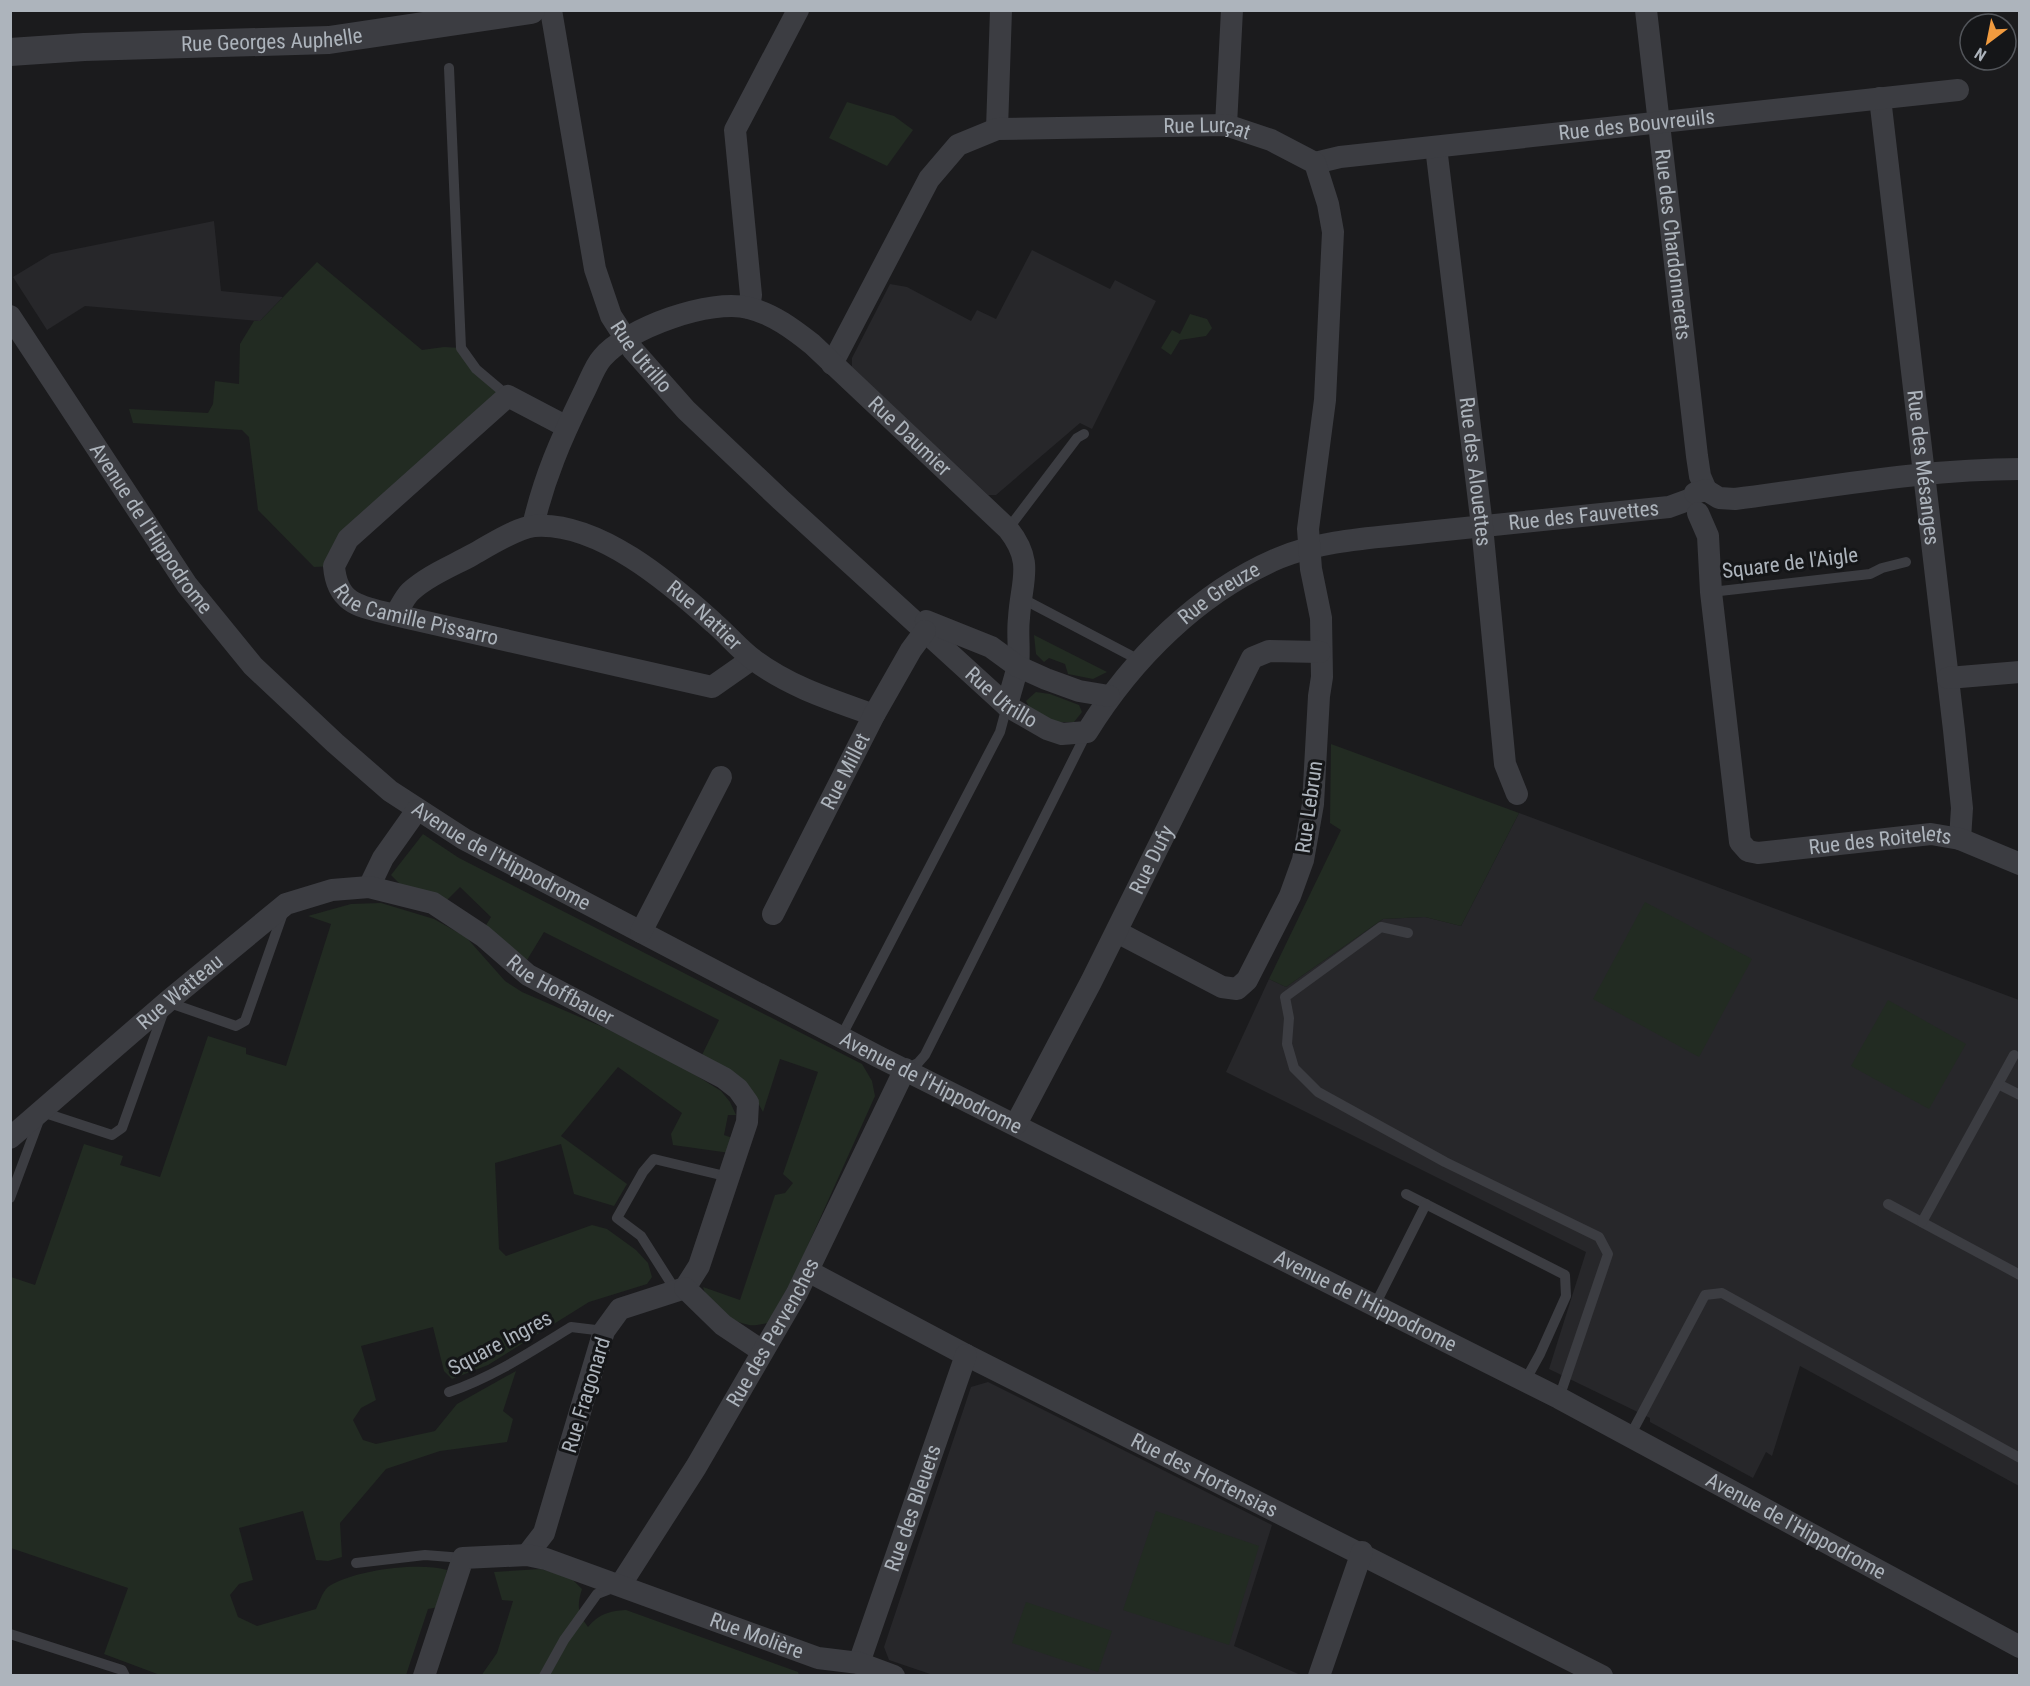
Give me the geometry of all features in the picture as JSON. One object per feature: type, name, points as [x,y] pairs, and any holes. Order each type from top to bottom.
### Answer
[{"type":"street","name":"Rue Georges Auphelle","points":[[10,52],[84,47],[329,40],[531,10]]},
{"type":"street","name":"Rue Utrillo","points":[[551,10],[595,269],[611,316],[633,350],[686,410],[861,575],[902,609],[1007,706],[1062,735],[1087,732]]},
{"type":"street","points":[[997,129],[1001,10]]},
{"type":"street","points":[[1226,125],[1232,10]]},
{"type":"street","name":"Rue des Chardonnerets","points":[[1646,10],[1740,842]]},
{"type":"street","points":[[749,308],[751,295],[735,130],[796,14]]},
{"type":"street","name":"Rue des Bouvreuils","points":[[1315,163],[1340,157],[1958,90]]},
{"type":"street","name":"Rue des Mésanges","points":[[1880,98],[1948,678],[1962,808],[1960,839]]},
{"type":"street","name":"Rue Lurçat","points":[[832,364],[929,179],[958,145],[997,129],[1226,125],[1271,140],[1315,163]]},
{"type":"street","name":"Rue des Alouettes","points":[[1436,147],[1482,526],[1505,764],[1517,794]]},
{"type":"street","points":[[1311,548],[1308,530],[1324,400],[1333,232],[1328,204],[1315,163]]},
{"type":"street","name":"Rue Daumier","points":[[625,337],[653,325],[704,310],[729,306],[749,308],[787,324],[812,344],[1008,530],[1021,546],[1025,574],[1023,599],[1018,617],[1017,666],[1007,706]]},
{"type":"street","name":"Avenue de l'Hippodrome","points":[[10,316],[187,585],[217,625],[253,666],[335,743],[390,791],[417,810],[503,860],[841,1037],[1374,1307],[1559,1398],[2019,1647]]},
{"type":"street","points":[[533,526],[543,483],[567,427],[601,358],[625,337]]},
{"type":"street","points":[[508,396],[567,427]]},
{"type":"street","name":"Rue Camille Pissarro","points":[[508,396],[356,532],[341,550],[334,566],[341,593],[348,600],[395,615],[712,687],[752,659]]},
{"type":"street","name":"Rue des Fauvettes","points":[[1311,548],[1338,542],[1924,475],[1982,469],[2019,469]]},
{"type":"street","name":"Rue Nattier","points":[[395,615],[410,592],[496,541],[533,526],[577,531],[610,546],[653,572],[713,622],[752,659],[778,676],[809,691],[874,715]]},
{"type":"street","name":"Rue Lebrun","points":[[1117,932],[1222,987],[1237,989],[1247,980],[1290,896],[1310,829],[1322,677],[1321,618],[1311,569],[1311,548]]},
{"type":"street","name":"Rue Greuze","points":[[1087,732],[1109,696],[1141,660],[1195,609],[1227,585],[1279,558],[1311,548]]},
{"type":"street","name":"Rue Utrillo","points":[[902,609],[927,622],[991,647],[1017,666],[1079,691],[1109,696]]},
{"type":"street","name":"Rue Millet","points":[[773,914],[874,715],[911,650],[925,631]]},
{"type":"street","name":"Rue Dufy","points":[[1016,1124],[1117,932],[1252,658],[1269,651],[1320,652]]},
{"type":"street","points":[[1948,678],[2019,672]]},
{"type":"street","points":[[641,932],[721,777]]},
{"type":"street","points":[[369,887],[383,858],[417,810]]},
{"type":"street","name":"Rue des Roitelets","points":[[1740,842],[1748,851],[1758,853],[1931,834],[1960,839],[2019,864]]},
{"type":"street","name":"Rue Watteau","points":[[10,1138],[167,1002],[286,904],[332,890],[369,887]]},
{"type":"street","name":"Rue Hoffbauer","points":[[369,887],[433,903],[483,936],[528,975],[724,1078],[738,1089],[748,1103],[747,1122],[729,1176]]},
{"type":"street","name":"Rue des Pervenches","points":[[621,1584],[696,1467],[808,1271],[905,1069]]},
{"type":"street","points":[[729,1176],[699,1266],[681,1290],[723,1325],[762,1351]]},
{"type":"street","name":"Rue des Hortensias","points":[[808,1271],[966,1355],[1362,1552],[1596,1674]]},
{"type":"street","name":"Rue Fragonard","points":[[527,1555],[544,1533],[604,1331],[620,1309],[681,1290]]},
{"type":"street","name":"Rue des Bleuets","points":[[858,1663],[966,1355]]},
{"type":"street","points":[[1320,1676],[1362,1552]]},
{"type":"street","points":[[424,1676],[463,1558],[527,1555]]},
{"type":"street","name":"Rue Molière","points":[[527,1555],[621,1584],[668,1605],[710,1617],[820,1667],[858,1663],[894,1676]]},
{"type":"lane","points":[[449,68],[460,348],[476,369],[508,396]]},
{"type":"lane","points":[[1008,530],[1077,438],[1084,434]]},
{"type":"lane","name":"Square de l'Aigle","points":[[1712,592],[1870,574],[1906,562]]},
{"type":"lane","points":[[1023,599],[1141,660]]},
{"type":"lane","points":[[841,1037],[1000,732],[1007,706]]},
{"type":"lane","points":[[905,1069],[925,1055],[1087,732]]},
{"type":"lane","points":[[10,1198],[42,1112],[112,1135],[122,1128],[167,1002],[236,1026],[245,1021],[286,904]]},
{"type":"lane","points":[[1408,933],[1381,927],[1285,997],[1289,1018],[1287,1044],[1294,1068],[1318,1092],[1435,1156],[1599,1237],[1608,1254],[1559,1398]]},
{"type":"lane","points":[[1922,1222],[2014,1055]]},
{"type":"lane","points":[[1998,1084],[2019,1095]]},
{"type":"lane","points":[[681,1290],[641,1236],[617,1218],[643,1172],[654,1159],[729,1176]]},
{"type":"lane","points":[[1406,1194],[1565,1275],[1566,1296],[1525,1381]]},
{"type":"lane","points":[[1374,1307],[1426,1204]]},
{"type":"lane","points":[[1888,1204],[2019,1275]]},
{"type":"lane","points":[[1629,1436],[1705,1295],[1722,1293],[2019,1458]]},
{"type":"lane","name":"Square Ingres","points":[[449,1392],[470,1385],[538,1349],[572,1327],[604,1331]]},
{"type":"lane","points":[[356,1563],[425,1555],[463,1558]]},
{"type":"lane","points":[[544,1676],[564,1640],[597,1594],[621,1584]]},
{"type":"lane","points":[[10,1634],[122,1670],[125,1676]]},
{"type":"shaded area","points":[[847,102],[894,116],[913,130],[887,166],[829,138]]},
{"type":"shaded area","points":[[214,221],[221,291],[283,297],[260,321],[85,306],[47,330],[13,277],[51,254]]},
{"type":"shaded area","points":[[1032,250],[1110,289],[1115,280],[1156,301],[1092,429],[1080,423],[996,495],[988,495],[852,367],[852,358],[890,284],[907,287],[971,321],[977,310],[996,319]]},
{"type":"shaded area","points":[[317,262],[422,350],[444,347],[461,348],[508,396],[334,566],[314,567],[258,510],[249,437],[242,430],[133,423],[129,409],[208,413],[213,404],[215,381],[239,384],[240,344],[254,321],[260,321]]},
{"type":"shaded area","points":[[1190,314],[1207,319],[1212,328],[1206,336],[1180,340],[1171,355],[1161,348],[1172,330],[1180,334]]},
{"type":"shaded area","points":[[1034,635],[1107,672],[1093,679],[1068,674],[1065,664],[1049,658],[1044,662],[1036,654]]},
{"type":"shaded area","points":[[1036,692],[1050,694],[1079,705],[1082,712],[1074,722],[1057,722],[1032,712],[1026,701]]},
{"type":"shaded area","points":[[1331,744],[1519,813],[1461,926],[1425,917],[1383,919],[1286,987],[1269,979],[1341,830],[1330,823]]},
{"type":"shaded area","points":[[1519,813],[2019,1000],[2019,1486],[1800,1366],[1772,1456],[1766,1452],[1753,1478],[1650,1422],[1650,1418],[1549,1369],[1586,1252],[1226,1072],[1269,979],[1286,987],[1383,919],[1425,917],[1461,926]]},
{"type":"shaded area","points":[[423,834],[459,858],[862,1064],[872,1081],[875,1096],[795,1274],[768,1323],[749,1325],[734,1320],[715,1306],[703,1287],[740,1300],[775,1195],[785,1193],[793,1183],[783,1174],[818,1072],[780,1059],[763,1112],[758,1103],[702,1055],[719,1020],[544,932],[527,960],[485,927],[491,917],[460,887],[447,900],[400,884],[391,875]]},
{"type":"shaded area","points":[[1645,902],[1752,959],[1699,1057],[1593,999]]},
{"type":"shaded area","points":[[381,903],[434,919],[466,937],[505,981],[522,992],[605,1028],[681,1066],[721,1091],[730,1102],[736,1115],[728,1115],[724,1135],[735,1139],[730,1153],[673,1145],[671,1134],[682,1113],[618,1067],[561,1136],[627,1184],[614,1206],[574,1194],[561,1144],[495,1163],[499,1249],[506,1256],[592,1225],[607,1229],[636,1250],[648,1263],[652,1277],[647,1284],[589,1302],[488,1365],[452,1379],[444,1371],[433,1327],[361,1346],[376,1400],[361,1408],[353,1420],[363,1440],[376,1444],[435,1431],[457,1404],[516,1371],[503,1411],[513,1419],[507,1442],[440,1451],[386,1469],[340,1523],[342,1557],[328,1561],[316,1560],[303,1511],[239,1528],[253,1580],[239,1584],[230,1595],[238,1617],[257,1626],[316,1609],[328,1587],[356,1575],[405,1567],[447,1570],[439,1607],[428,1609],[406,1675],[160,1675],[104,1654],[128,1588],[11,1548],[11,1277],[35,1285],[84,1144],[123,1156],[120,1165],[160,1177],[208,1036],[246,1048],[246,1054],[286,1066],[331,924],[308,916],[351,904]]},
{"type":"shaded area","points":[[1888,1000],[1966,1044],[1929,1109],[1851,1066]]},
{"type":"shaded area","points":[[988,1382],[1272,1525],[1234,1646],[1303,1676],[933,1675],[889,1660],[884,1647],[971,1387]]},
{"type":"shaded area","points":[[1156,1511],[1259,1546],[1229,1645],[1123,1610]]},
{"type":"shaded area","points":[[541,1569],[571,1578],[582,1589],[579,1609],[588,1627],[605,1614],[626,1610],[798,1672],[799,1675],[481,1676],[497,1653],[513,1601],[502,1600],[494,1572]]},
{"type":"shaded area","points":[[1026,1602],[1112,1631],[1098,1672],[1012,1643]]}]
